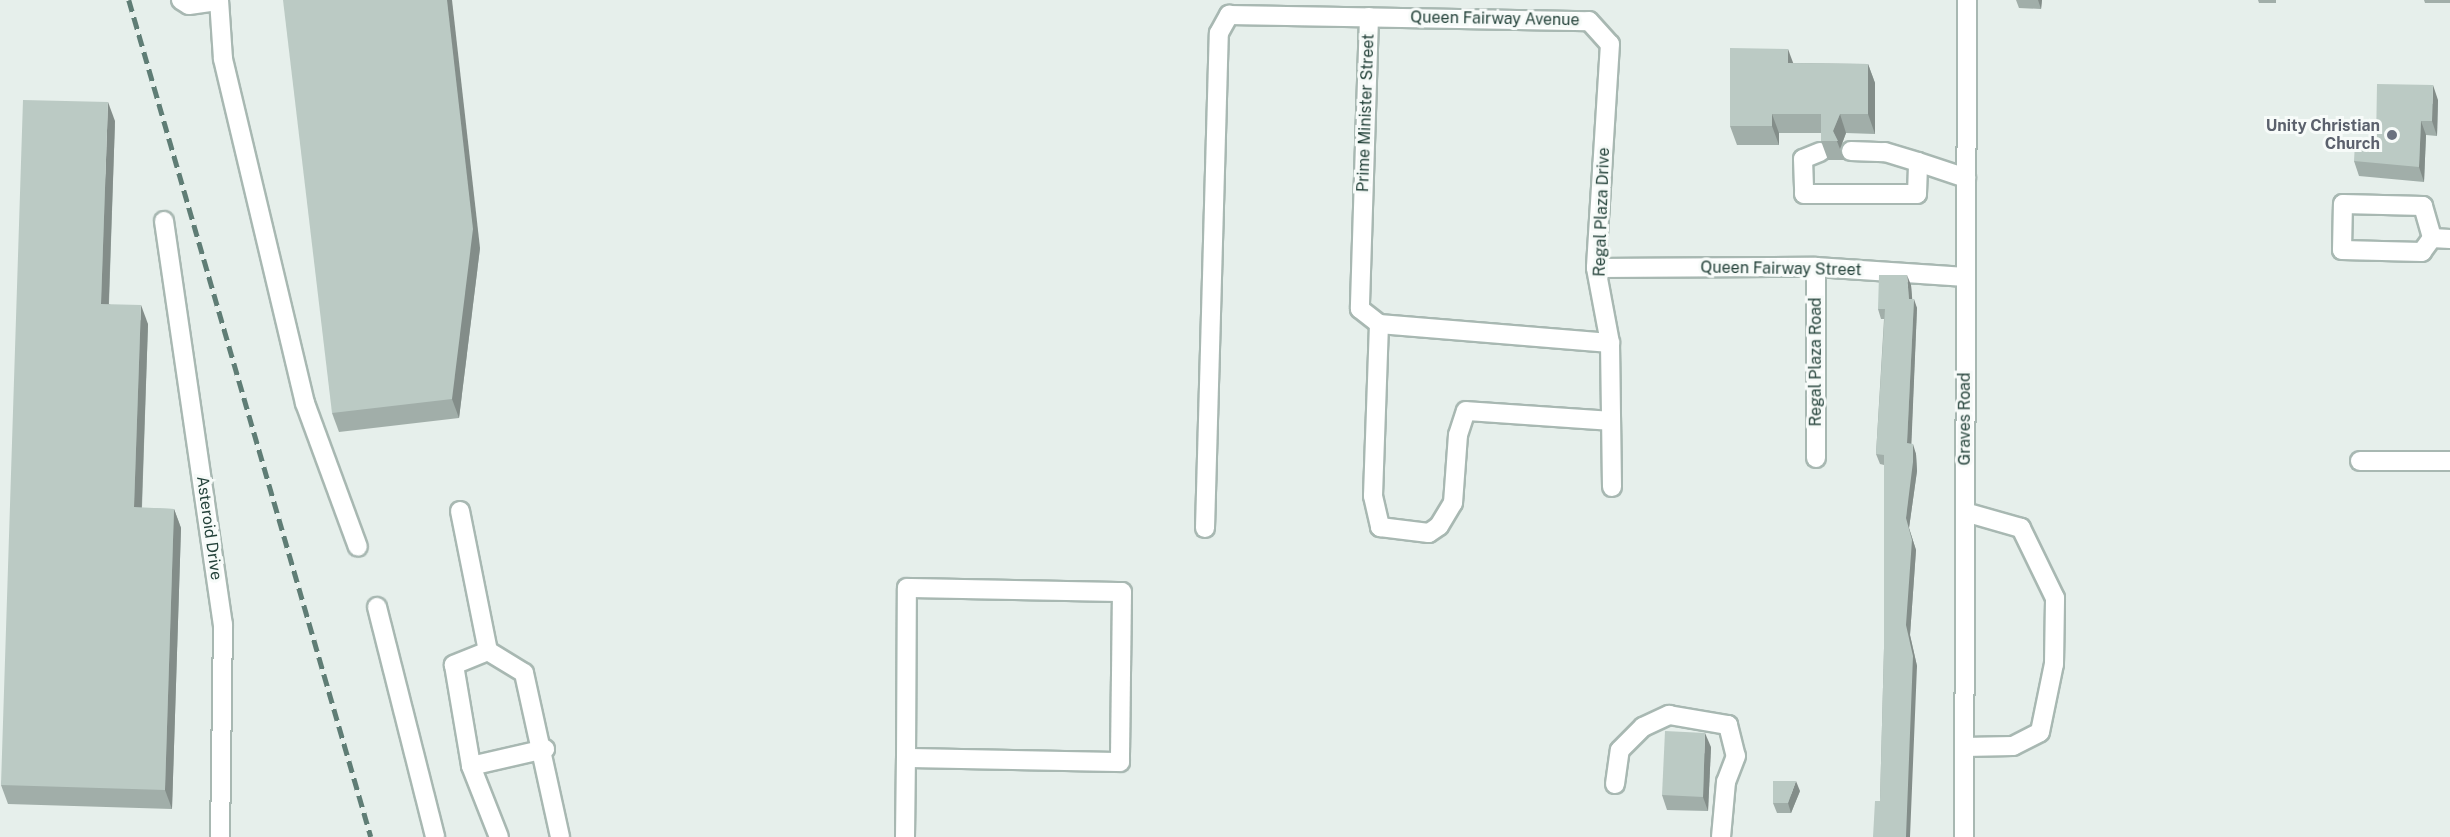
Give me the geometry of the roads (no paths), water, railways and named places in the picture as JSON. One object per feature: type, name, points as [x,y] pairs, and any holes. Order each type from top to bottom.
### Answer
[{"type":"street","points":[[181,0],[219,1],[223,59],[305,403],[358,547]]},
{"type":"street","name":"Graves Road","points":[[1964,837],[1967,0]]},
{"type":"street","name":"Prime Minister Street","points":[[1205,528],[1219,33],[1229,15],[1369,17],[1360,309],[1379,324]]},
{"type":"street","name":"Queen Fairway Avenue","points":[[1369,17],[1589,21],[1610,44]]},
{"type":"street","name":"Regal Plaza Drive","points":[[1610,44],[1596,268],[1610,343],[1611,487]]},
{"type":"street","points":[[1851,151],[1885,152],[1966,178]]},
{"type":"street","points":[[1820,152],[1803,159],[1804,194],[1917,194],[1918,162]]},
{"type":"street","points":[[2343,204],[2423,206],[2441,239],[2422,252],[2342,250],[2343,204]]},
{"type":"street","name":"Asteroid Drive","points":[[164,221],[223,624],[220,837]]},
{"type":"street","name":"Queen Fairway Street","points":[[1596,268],[1816,267],[1966,277]]},
{"type":"street","name":"Regal Plaza Road","points":[[1816,267],[1816,458]]},
{"type":"street","points":[[1610,343],[1379,324],[1373,496],[1380,527],[1429,533],[1439,526],[1453,503],[1458,435],[1466,411],[1611,421]]},
{"type":"street","points":[[2360,461],[2450,461]]},
{"type":"street","points":[[460,511],[488,651],[524,673],[545,749],[554,836]]},
{"type":"street","points":[[1964,747],[2013,746],[2040,732],[2054,664],[2055,598],[2021,528],[1965,512]]},
{"type":"street","points":[[905,837],[907,588],[1122,592],[1120,762],[906,758]]},
{"type":"street","points":[[377,607],[435,837]]},
{"type":"street","points":[[488,651],[454,665],[471,766],[499,837]]},
{"type":"street","points":[[1615,784],[1620,750],[1643,727],[1669,715],[1728,725],[1736,756],[1726,782],[1721,837]]},
{"type":"street","points":[[471,766],[545,749]]},
{"type":"railway","points":[[129,0],[371,837]]},
{"type":"place","name":"Unity Christian Church","points":[[2392,135]]}]
